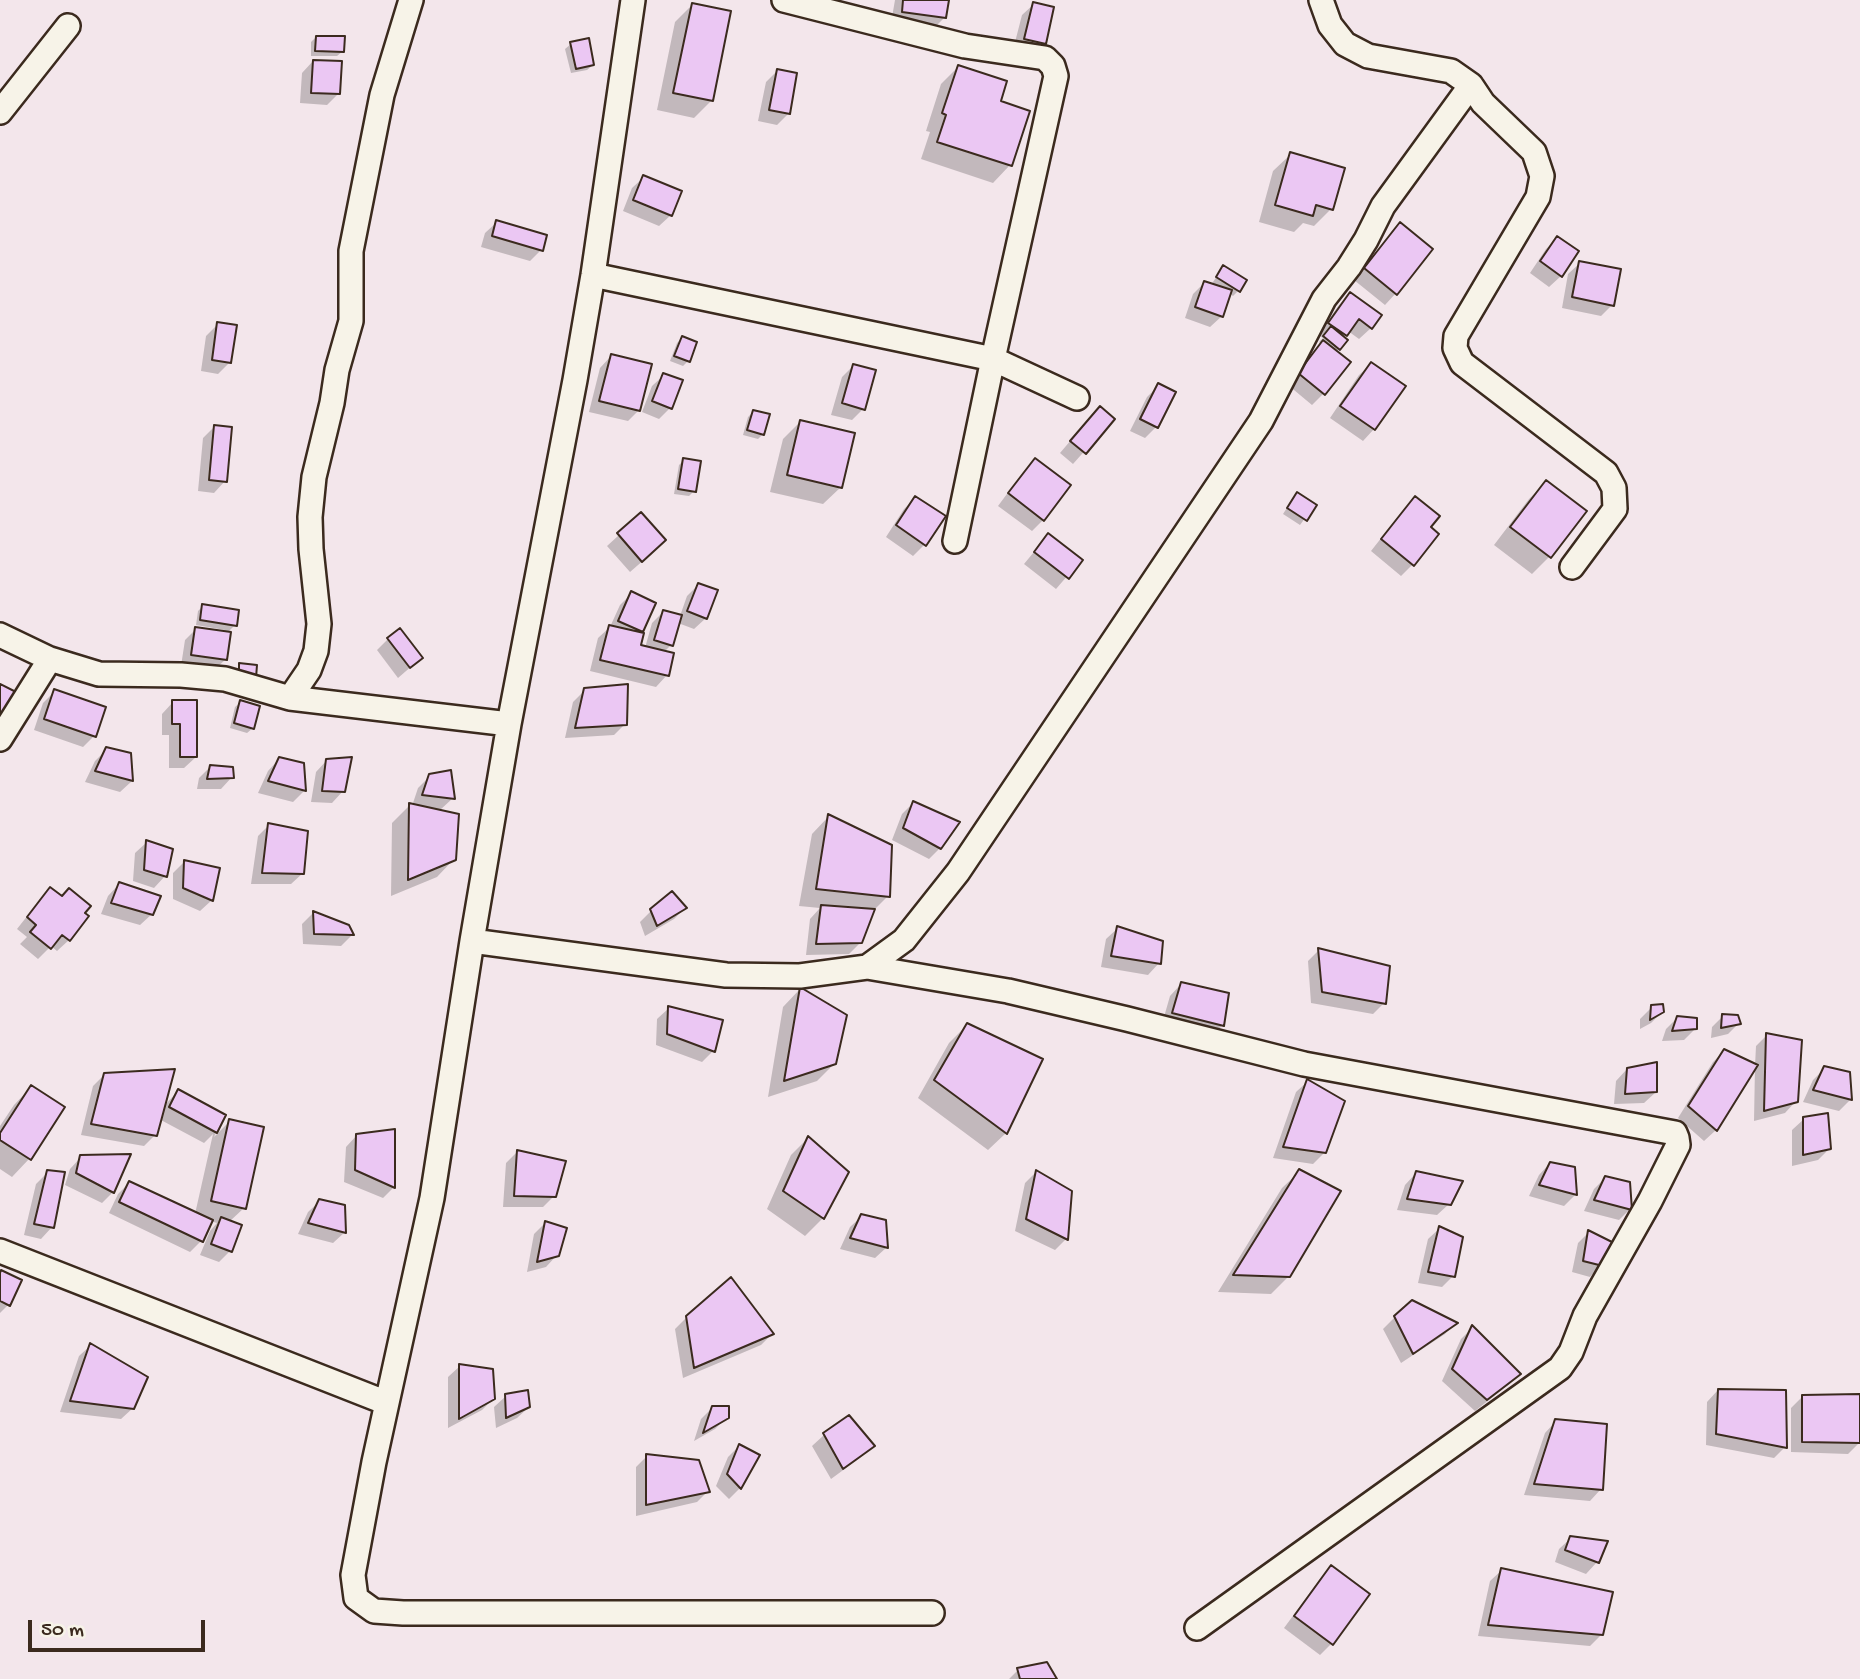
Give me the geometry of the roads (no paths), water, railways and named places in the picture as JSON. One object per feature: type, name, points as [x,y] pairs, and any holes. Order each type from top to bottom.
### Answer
[{"type":"street","points":[[290,698],[309,670],[316,651],[319,624],[310,517],[314,477],[337,370],[351,321],[351,251],[382,95],[411,0]]},
{"type":"street","points":[[633,0],[575,380],[509,724],[432,1198],[374,1462],[353,1575],[356,1598],[374,1611],[403,1613],[932,1613]]},
{"type":"street","points":[[784,0],[965,46],[1045,58],[1053,66],[1056,76],[955,541]]},
{"type":"street","points":[[1321,0],[1330,25],[1345,44],[1368,56],[1451,71],[1471,85],[1483,103],[1534,152],[1542,176],[1538,197],[1456,336],[1455,348],[1462,363],[1606,473],[1610,480],[1614,488],[1615,509],[1572,567]]},
{"type":"street","points":[[0,112],[68,26]]},
{"type":"street","points":[[867,967],[904,940],[958,872],[1261,421],[1324,299],[1349,267],[1383,206],[1471,85]]},
{"type":"street","points":[[593,275],[993,359],[1077,397]]},
{"type":"street","points":[[0,635],[50,659],[99,674],[181,675],[225,679],[290,698],[509,724]]},
{"type":"street","points":[[0,739],[50,659]]},
{"type":"street","points":[[472,941],[726,975],[800,976],[867,967],[1008,990],[1304,1064],[1675,1133],[1678,1145],[1586,1316],[1571,1352],[1560,1368],[1197,1628]]},
{"type":"street","points":[[0,1251],[387,1403]]}]
